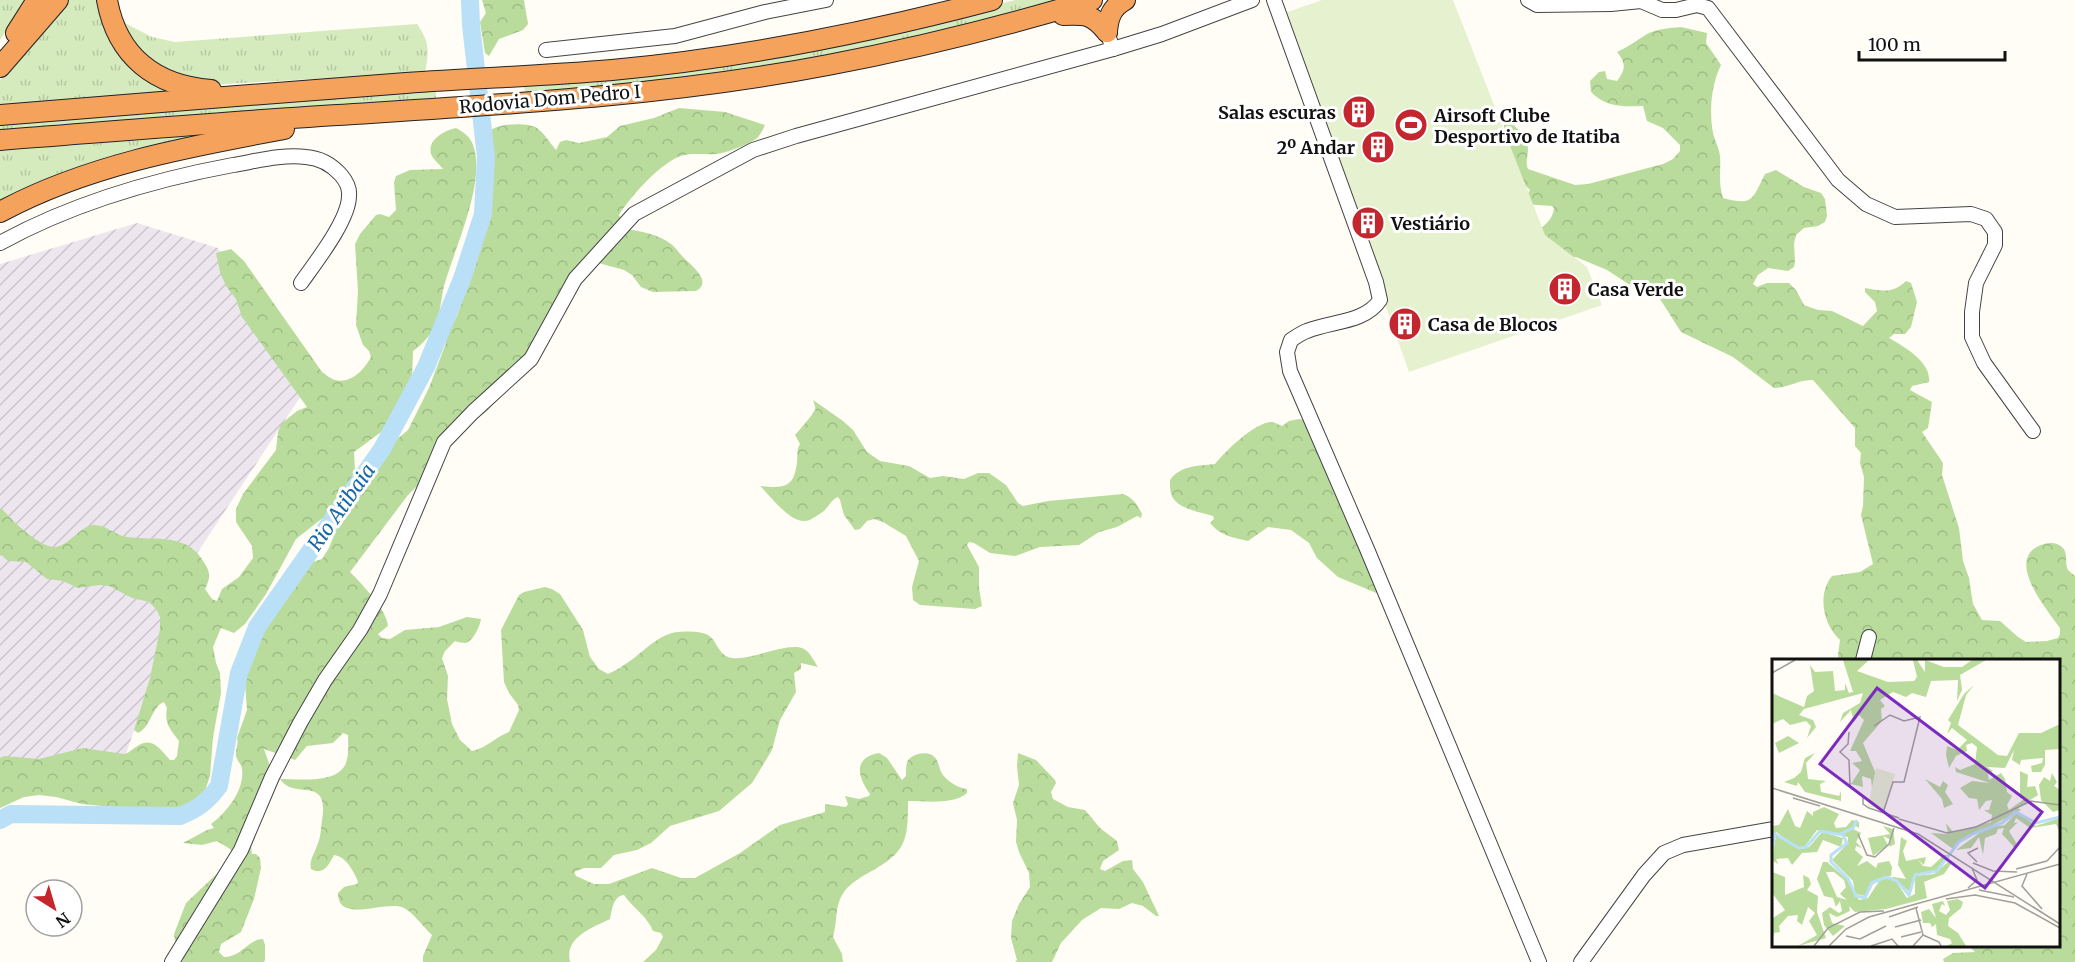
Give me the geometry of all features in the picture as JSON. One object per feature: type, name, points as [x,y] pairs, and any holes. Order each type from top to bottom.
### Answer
[{"type":"highway","points":[[0,57],[37,0]]},
{"type":"highway","points":[[0,67],[58,0]]},
{"type":"highway","points":[[107,0],[112,22],[126,49],[145,67],[173,83],[205,90],[220,90],[237,96]]},
{"type":"highway","points":[[782,47],[944,0]]},
{"type":"highway","name":"Rodovia Dom Pedro I","points":[[2,115],[670,64],[867,31],[992,0]]},
{"type":"highway","name":"Rodovia Dom Pedro I","points":[[0,140],[525,103],[711,83],[826,66],[931,43],[1092,0]]},
{"type":"highway","points":[[1110,41],[1110,13],[1125,0]]},
{"type":"highway","points":[[1031,18],[1082,14],[1094,17],[1110,41]]},
{"type":"highway","points":[[0,212],[62,183],[107,168],[326,121],[345,114]]},
{"type":"street","points":[[546,50],[675,36],[765,12],[826,0]]},
{"type":"street","points":[[172,962],[241,850],[272,777],[300,723],[325,680],[360,630],[380,594],[444,442],[531,359],[575,279],[634,214],[753,150],[1110,41],[1162,34],[1252,0]]},
{"type":"street","points":[[1274,0],[1376,282],[1380,300],[1374,309],[1361,316],[1306,331],[1291,340],[1287,352],[1290,371],[1367,549],[1539,962]]},
{"type":"street","points":[[1528,0],[1537,5],[1611,4],[1641,1],[1662,10],[1702,6],[1708,8],[1838,180],[1866,204],[1895,217],[1971,214],[1986,219],[1995,232],[1995,245],[1976,283],[1972,312],[1972,337],[1984,363],[2033,431]]},
{"type":"street","points":[[0,243],[27,228],[147,183],[258,161],[289,156],[307,157],[326,162],[336,169],[345,180],[350,195],[334,234],[301,283]]},
{"type":"street","points":[[1863,659],[1869,637]]},
{"type":"street","points":[[1581,962],[1644,874],[1664,853],[1683,845],[1772,829]]},
{"type":"shaded area","points":[[137,223],[218,248],[312,379],[190,564],[126,754],[0,763],[0,264]]},
{"type":"green space","points":[[0,0],[26,0],[0,40]]},
{"type":"green space","points":[[69,0],[104,0],[106,13],[179,91],[0,105],[0,80]]},
{"type":"green space","points":[[482,0],[524,0],[528,24],[523,30],[499,39],[489,56],[485,53],[480,22],[486,13]]},
{"type":"green space","points":[[1015,0],[1063,0],[912,40],[732,73],[527,95],[522,83],[913,27]]},
{"type":"green space","name":"Airsoft Clube Desportivo de Itatiba","points":[[1322,0],[1453,0],[1545,235],[1587,267],[1602,305],[1409,372],[1282,14]]},
{"type":"green space","points":[[117,19],[152,37],[175,42],[417,24],[424,36],[428,52],[425,73],[205,85],[150,65]]},
{"type":"green space","points":[[1681,27],[1707,33],[1706,43],[1721,65],[1713,90],[1711,116],[1720,156],[1720,182],[1723,198],[1740,201],[1750,199],[1765,174],[1776,170],[1804,187],[1821,193],[1825,199],[1827,216],[1825,222],[1818,226],[1804,228],[1796,235],[1794,267],[1788,271],[1768,268],[1758,275],[1753,284],[1757,287],[1767,283],[1789,283],[1796,290],[1804,305],[1818,310],[1832,311],[1863,326],[1877,311],[1875,302],[1865,292],[1865,288],[1892,290],[1906,281],[1911,283],[1917,302],[1911,327],[1905,334],[1894,334],[1889,338],[1902,345],[1921,361],[1929,375],[1929,382],[1912,386],[1910,390],[1932,402],[1928,428],[1922,432],[1943,463],[1942,475],[1959,528],[1963,561],[1969,578],[1973,604],[1982,620],[2000,621],[2026,642],[2058,638],[2060,628],[2032,585],[2027,573],[2027,561],[2031,552],[2047,543],[2058,544],[2065,552],[2068,570],[2075,576],[2075,962],[1944,962],[1943,959],[1953,953],[1975,952],[1970,947],[2060,947],[2060,659],[1839,659],[1840,640],[1829,626],[1824,609],[1823,600],[1827,583],[1832,576],[1860,572],[1873,564],[1861,515],[1864,477],[1860,463],[1861,453],[1855,446],[1855,428],[1813,380],[1774,388],[1733,357],[1681,332],[1660,299],[1649,289],[1633,287],[1607,270],[1576,257],[1559,259],[1535,232],[1550,219],[1554,208],[1524,204],[1523,201],[1530,190],[1503,165],[1504,125],[1507,120],[1526,141],[1528,169],[1575,185],[1588,184],[1663,164],[1673,159],[1680,151],[1680,145],[1663,128],[1647,121],[1643,106],[1622,106],[1602,101],[1591,92],[1590,81],[1599,72],[1605,71],[1607,79],[1617,81],[1624,67],[1617,52],[1651,32]]},
{"type":"green space","points":[[436,90],[436,100],[0,133],[0,122]]},
{"type":"green space","points":[[679,108],[725,112],[765,125],[758,137],[738,148],[719,154],[692,154],[678,157],[645,183],[619,215],[625,229],[655,235],[673,245],[699,274],[702,279],[701,287],[696,291],[653,292],[641,287],[632,275],[624,270],[595,262],[587,267],[518,378],[486,412],[450,438],[419,484],[408,495],[350,572],[373,597],[387,620],[388,626],[378,634],[382,638],[390,639],[405,630],[439,627],[467,617],[481,619],[471,640],[465,643],[455,641],[445,651],[442,658],[448,676],[447,699],[452,724],[460,740],[472,751],[509,732],[519,710],[504,682],[501,630],[519,595],[524,592],[545,587],[560,594],[583,630],[590,657],[599,669],[608,674],[663,637],[681,632],[696,632],[710,636],[723,654],[732,658],[749,657],[789,647],[804,649],[810,654],[818,667],[801,663],[801,669],[794,673],[796,692],[780,720],[772,750],[752,783],[719,811],[670,826],[651,843],[637,850],[614,855],[601,868],[584,868],[574,872],[576,876],[594,884],[609,884],[652,868],[681,878],[695,878],[740,853],[780,825],[825,812],[825,804],[846,807],[848,804],[845,796],[859,799],[869,796],[860,775],[861,764],[865,759],[879,753],[887,758],[902,780],[906,776],[907,762],[912,757],[922,753],[932,755],[945,778],[967,789],[967,793],[947,801],[908,801],[907,826],[903,844],[882,865],[852,883],[841,897],[833,937],[842,954],[843,962],[643,962],[656,950],[663,937],[661,933],[653,931],[624,895],[615,901],[610,919],[581,934],[575,940],[569,953],[570,962],[423,962],[423,956],[432,935],[411,913],[396,906],[346,908],[340,902],[338,893],[344,887],[357,884],[358,881],[349,865],[339,856],[334,855],[328,866],[322,870],[311,869],[321,832],[323,806],[321,797],[309,790],[286,785],[280,779],[319,779],[338,773],[344,767],[347,759],[348,735],[343,733],[333,743],[307,746],[295,760],[264,749],[274,778],[250,838],[252,854],[260,858],[261,868],[254,899],[241,932],[221,944],[219,952],[224,957],[230,956],[253,942],[263,939],[265,960],[264,962],[182,962],[184,956],[175,942],[174,934],[186,903],[226,865],[237,859],[230,849],[217,841],[202,845],[183,843],[214,828],[211,824],[223,814],[241,785],[242,767],[236,754],[237,738],[247,710],[245,684],[247,663],[284,591],[313,562],[322,559],[357,485],[385,449],[408,430],[429,388],[446,343],[444,339],[457,316],[465,293],[472,267],[476,233],[489,197],[490,131],[506,125],[533,126],[556,150],[560,142],[566,140],[579,143],[607,137],[620,126],[654,118]]},
{"type":"green space","points":[[456,128],[473,144],[476,163],[475,180],[467,217],[444,286],[435,327],[413,351],[412,379],[414,380],[392,424],[354,452],[355,471],[351,482],[329,513],[296,539],[266,594],[245,624],[234,633],[221,628],[213,647],[220,673],[221,693],[213,737],[210,776],[199,808],[182,813],[154,816],[144,810],[82,804],[39,795],[24,797],[0,808],[0,758],[4,756],[39,759],[83,748],[124,754],[147,742],[159,748],[170,760],[174,760],[177,756],[179,741],[168,726],[167,708],[164,702],[160,704],[142,730],[138,733],[134,730],[150,678],[160,629],[160,617],[156,609],[149,602],[132,598],[109,586],[78,588],[63,581],[47,579],[26,562],[8,561],[0,554],[0,509],[30,535],[49,546],[61,546],[82,530],[93,525],[102,526],[127,537],[181,542],[198,554],[205,564],[209,576],[205,589],[212,599],[217,601],[222,589],[239,577],[253,558],[252,546],[236,522],[236,509],[243,494],[276,450],[281,424],[297,411],[307,407],[242,317],[236,299],[226,286],[220,272],[216,253],[231,249],[244,261],[322,372],[335,380],[352,378],[365,367],[371,357],[363,345],[356,325],[358,291],[355,244],[360,234],[376,215],[389,217],[396,210],[394,182],[396,176],[410,170],[443,169],[431,154],[430,149],[434,140],[442,133]]},
{"type":"green space","points":[[220,134],[0,206],[0,151]]},
{"type":"green space","points":[[813,400],[853,430],[867,452],[880,461],[909,466],[930,478],[943,476],[964,479],[978,473],[989,473],[1006,485],[1018,503],[1023,506],[1048,501],[1123,494],[1136,504],[1142,514],[1141,518],[1137,516],[1117,527],[1099,532],[1079,545],[1040,547],[1015,556],[990,553],[969,542],[967,545],[979,567],[982,606],[975,609],[920,605],[913,600],[912,587],[919,561],[906,536],[874,519],[855,530],[844,515],[838,497],[813,518],[806,521],[798,520],[786,513],[760,486],[775,487],[790,482],[795,471],[800,444],[795,435],[815,410]]},
{"type":"green space","points":[[1299,419],[1310,421],[1370,537],[1386,597],[1338,577],[1317,558],[1309,543],[1291,530],[1268,527],[1248,541],[1232,537],[1222,533],[1210,523],[1214,519],[1213,516],[1183,506],[1171,494],[1170,480],[1179,471],[1190,467],[1215,464],[1241,438],[1258,426],[1273,422],[1282,426],[1289,421]]},
{"type":"green space","points":[[1018,753],[1036,760],[1055,780],[1056,783],[1051,792],[1053,799],[1068,807],[1085,810],[1100,828],[1117,841],[1119,850],[1103,861],[1100,869],[1105,871],[1123,861],[1132,860],[1133,869],[1143,882],[1159,916],[1143,906],[1132,903],[1119,909],[1101,908],[1082,920],[1061,943],[1052,962],[1015,962],[1017,960],[1011,938],[1012,921],[1030,887],[1029,873],[1016,842],[1017,820],[1013,803],[1019,785]]},
{"type":"waterway","name":"Rio Atibaia","points":[[0,820],[11,814],[180,816],[202,804],[219,786],[239,673],[257,627],[382,449],[426,367],[462,279],[483,214],[486,157],[470,0]]},
{"type":"place","name":"Salas escuras","points":[[1359,112]]},
{"type":"place","name":"Airsoft Clube Desportivo de Itatiba","points":[[1411,125]]},
{"type":"place","name":"2º Andar","points":[[1378,147]]},
{"type":"place","name":"Vestiário","points":[[1368,223]]},
{"type":"place","name":"Casa Verde","points":[[1565,289]]},
{"type":"place","name":"Casa de Blocos","points":[[1405,324]]}]
